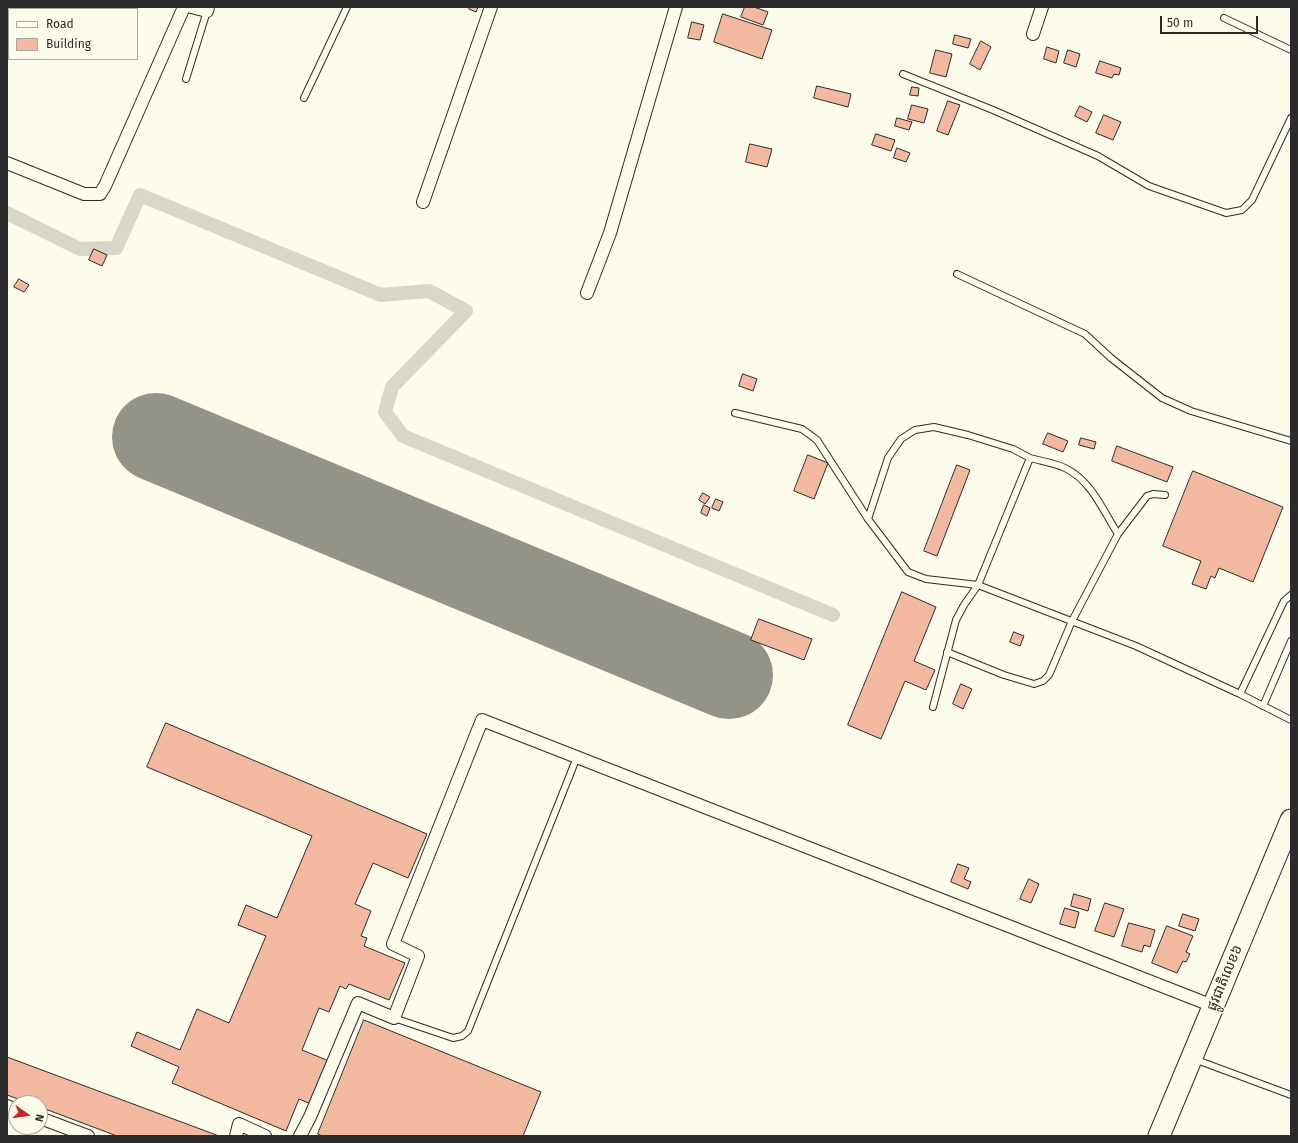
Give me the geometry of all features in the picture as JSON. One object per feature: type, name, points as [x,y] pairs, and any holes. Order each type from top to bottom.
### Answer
[{"type":"highway","name":"ផ្លូវជាតិលេខ៦","points":[[1159,1136],[1290,825]]},
{"type":"street","points":[[7,163],[84,194],[100,194],[105,186],[184,7]]},
{"type":"street","points":[[191,7],[208,9]]},
{"type":"street","points":[[423,202],[491,7]]},
{"type":"street","points":[[587,293],[610,233],[676,7]]},
{"type":"street","points":[[1033,34],[1042,7]]},
{"type":"street","points":[[300,1136],[310,1117],[358,1002],[394,1018],[418,956],[393,944],[482,720],[1213,1006]]},
{"type":"street","points":[[48,1121],[88,1136]]},
{"type":"street","points":[[236,1136],[239,1124],[265,1136]]},
{"type":"lane","points":[[304,98],[347,7]]},
{"type":"lane","points":[[186,79],[208,9]]},
{"type":"lane","points":[[1224,18],[1291,50]]},
{"type":"lane","points":[[903,74],[993,110],[1098,156],[1149,186],[1226,213],[1242,210],[1252,200],[1291,118]]},
{"type":"lane","points":[[957,274],[1085,334],[1111,358],[1162,398],[1191,411],[1291,441]]},
{"type":"lane","points":[[736,413],[802,429],[818,440],[868,519],[908,572],[926,579],[978,585],[1072,621],[1136,646],[1240,694],[1291,720]]},
{"type":"lane","points":[[868,519],[888,458],[901,439],[916,430],[934,427],[968,435],[1013,449],[1030,458],[1065,468],[1079,477],[1091,490],[1118,534]]},
{"type":"lane","points":[[933,707],[956,620],[964,605],[978,585],[1030,458]]},
{"type":"lane","points":[[947,652],[1004,675],[1034,684],[1042,681],[1049,675],[1072,621],[1118,534],[1147,496],[1153,494],[1165,494]]},
{"type":"lane","points":[[1240,694],[1284,601],[1291,595]]},
{"type":"lane","points":[[1263,706],[1291,641]]},
{"type":"lane","points":[[394,1018],[454,1038],[462,1036],[468,1031],[577,757]]},
{"type":"lane","points":[[1191,1058],[1291,1095]]},
{"type":"building","points":[[470,7],[478,7],[476,12],[469,9]]},
{"type":"building","points":[[745,7],[754,7],[768,12],[763,25],[741,17]]},
{"type":"building","points":[[723,14],[772,30],[762,59],[714,42]]},
{"type":"building","points":[[692,22],[704,25],[700,40],[688,38]]},
{"type":"building","points":[[955,35],[971,39],[968,48],[953,44]]},
{"type":"building","points":[[981,41],[991,47],[980,70],[970,64]]},
{"type":"building","points":[[1047,47],[1059,51],[1056,63],[1044,59]]},
{"type":"building","points":[[936,50],[952,54],[946,77],[930,73]]},
{"type":"building","points":[[1068,50],[1080,54],[1076,67],[1064,63]]},
{"type":"building","points":[[1100,61],[1121,68],[1119,75],[1114,74],[1112,78],[1096,73]]},
{"type":"building","points":[[817,86],[851,94],[848,107],[814,98]]},
{"type":"building","points":[[912,87],[919,88],[918,96],[910,95]]},
{"type":"building","points":[[948,101],[960,105],[948,135],[937,131]]},
{"type":"building","points":[[912,105],[928,109],[924,123],[908,119]]},
{"type":"building","points":[[1080,106],[1092,112],[1087,122],[1075,116]]},
{"type":"building","points":[[1104,115],[1121,122],[1113,140],[1096,133]]},
{"type":"building","points":[[897,118],[912,122],[909,130],[895,126]]},
{"type":"building","points":[[876,134],[895,140],[891,151],[872,145]]},
{"type":"building","points":[[750,144],[772,149],[767,167],[746,162]]},
{"type":"building","points":[[897,148],[910,153],[906,162],[894,158]]},
{"type":"building","points":[[94,249],[107,255],[102,266],[89,260]]},
{"type":"building","points":[[19,279],[29,285],[24,292],[14,287]]},
{"type":"building","points":[[743,374],[757,379],[753,391],[739,386]]},
{"type":"building","points":[[1048,433],[1068,441],[1063,452],[1043,444]]},
{"type":"building","points":[[1081,438],[1096,442],[1094,449],[1079,445]]},
{"type":"building","points":[[1117,446],[1173,467],[1167,482],[1112,461]]},
{"type":"building","points":[[808,455],[828,463],[814,499],[794,491]]},
{"type":"building","points":[[957,465],[970,470],[937,556],[924,551]]},
{"type":"building","points":[[1193,471],[1283,507],[1253,582],[1219,568],[1215,578],[1211,576],[1206,589],[1192,584],[1201,561],[1163,546]]},
{"type":"building","points":[[703,493],[710,497],[705,504],[699,500]]},
{"type":"building","points":[[716,499],[723,502],[719,511],[712,508]]},
{"type":"building","points":[[704,505],[710,508],[707,516],[701,513]]},
{"type":"building","points":[[902,592],[936,607],[914,661],[935,670],[926,690],[905,681],[881,739],[848,725]]},
{"type":"building","points":[[759,619],[812,639],[804,660],[751,640]]},
{"type":"building","points":[[1014,632],[1024,636],[1020,646],[1010,642]]},
{"type":"building","points":[[961,684],[972,689],[963,709],[953,704]]},
{"type":"building","points":[[166,723],[427,834],[408,878],[373,863],[355,904],[371,911],[361,936],[367,938],[364,946],[405,963],[389,1000],[349,984],[346,989],[340,986],[329,1012],[319,1008],[302,1050],[329,1061],[311,1104],[299,1099],[286,1131],[172,1083],[179,1067],[131,1046],[137,1032],[180,1050],[197,1009],[229,1023],[266,936],[238,925],[246,905],[277,918],[312,836],[147,767]]},
{"type":"building","points":[[958,864],[969,868],[964,879],[971,882],[968,889],[951,882]]},
{"type":"building","points":[[1029,879],[1039,884],[1031,903],[1020,899]]},
{"type":"building","points":[[1074,894],[1091,899],[1088,911],[1071,906]]},
{"type":"building","points":[[1105,903],[1124,909],[1114,937],[1095,931]]},
{"type":"building","points":[[1065,908],[1079,912],[1075,928],[1060,924]]},
{"type":"building","points":[[1183,914],[1199,919],[1195,931],[1179,926]]},
{"type":"building","points":[[1129,923],[1155,930],[1150,947],[1144,945],[1142,952],[1122,946]]},
{"type":"building","points":[[1167,926],[1193,936],[1186,952],[1190,954],[1186,962],[1183,961],[1177,973],[1152,963]]},
{"type":"building","points":[[364,1020],[541,1092],[523,1136],[322,1136],[318,1134]]},
{"type":"building","points":[[7,1057],[219,1136],[117,1136],[48,1110],[48,1095],[7,1095]]},
{"type":"waterway","points":[[7,213],[80,249],[116,248],[140,195],[381,295],[429,291],[466,311],[392,387],[385,412],[403,436],[833,615]]},
{"type":"runway","points":[[156,437],[729,675]]}]
